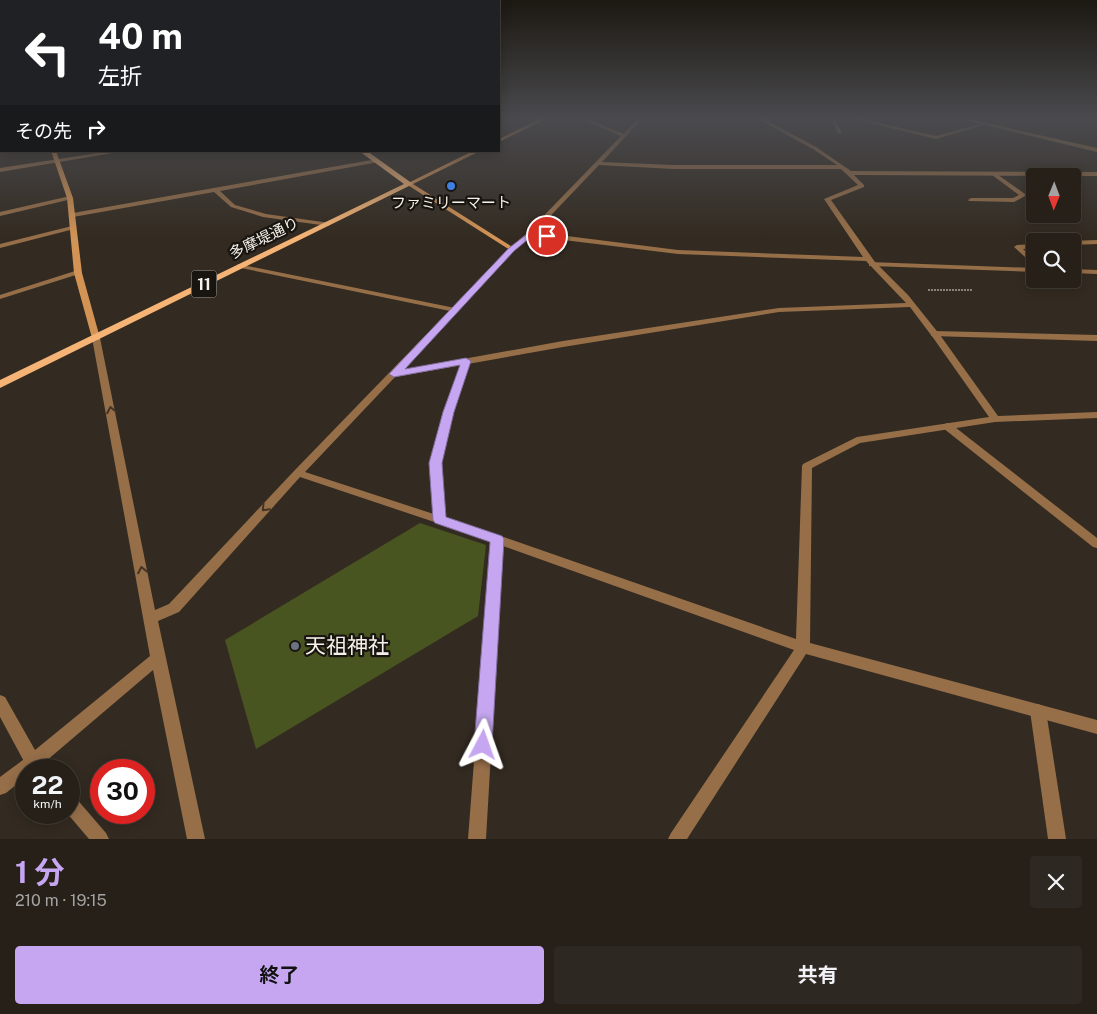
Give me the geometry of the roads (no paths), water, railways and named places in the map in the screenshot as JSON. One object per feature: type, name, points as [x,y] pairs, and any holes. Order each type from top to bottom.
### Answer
[{"type":"main road","points":[[373,158],[409,184]]},
{"type":"main road","name":"多摩堤通り","points":[[0,384],[409,184]]},
{"type":"street","points":[[57,158],[70,198],[78,274],[96,338],[158,658],[196,839]]},
{"type":"street","points":[[0,170],[77,158]]},
{"type":"street","points":[[409,184],[463,158]]},
{"type":"street","points":[[151,618],[174,608],[298,473],[512,249],[531,234],[555,206],[605,158]]},
{"type":"street","points":[[830,158],[851,173],[862,186],[827,199],[870,262],[881,271],[911,305],[995,419]]},
{"type":"street","points":[[73,215],[377,161]]},
{"type":"street","points":[[600,164],[673,167],[842,167]]},
{"type":"street","points":[[851,173],[1097,174]]},
{"type":"street","points":[[971,200],[1014,200],[1023,195],[994,174]]},
{"type":"street","points":[[409,184],[512,249]]},
{"type":"street","points":[[215,189],[233,206],[264,216],[328,224]]},
{"type":"street","points":[[0,214],[70,198]]},
{"type":"street","points":[[0,246],[72,228]]},
{"type":"street","points":[[531,234],[678,252],[1026,270]]},
{"type":"street","points":[[1081,243],[1097,242]]},
{"type":"street","points":[[1026,246],[1017,247],[1026,256]]},
{"type":"street","points":[[241,266],[455,310]]},
{"type":"street","points":[[1081,271],[1097,272]]},
{"type":"street","points":[[0,297],[78,274]]},
{"type":"street","points":[[394,374],[779,310],[911,305]]},
{"type":"street","points":[[934,334],[1097,338]]},
{"type":"street","points":[[440,520],[436,463],[448,412],[466,361]]},
{"type":"street","points":[[677,839],[803,648],[807,466],[857,440],[995,419],[1097,415]]},
{"type":"street","points":[[947,426],[1097,544]]},
{"type":"street","points":[[298,473],[497,539],[803,648],[1097,727]]},
{"type":"street","points":[[477,839],[497,539]]},
{"type":"street","points":[[44,759],[158,658]]},
{"type":"street","points":[[0,702],[32,759]]},
{"type":"street","points":[[1038,711],[1057,839]]},
{"type":"street","points":[[0,787],[15,778]]},
{"type":"street","points":[[80,816],[100,839]]},
{"type":"place","name":"ファミリーマート","points":[[451,186]]},
{"type":"place","name":"天祖神社","points":[[295,646]]}]
